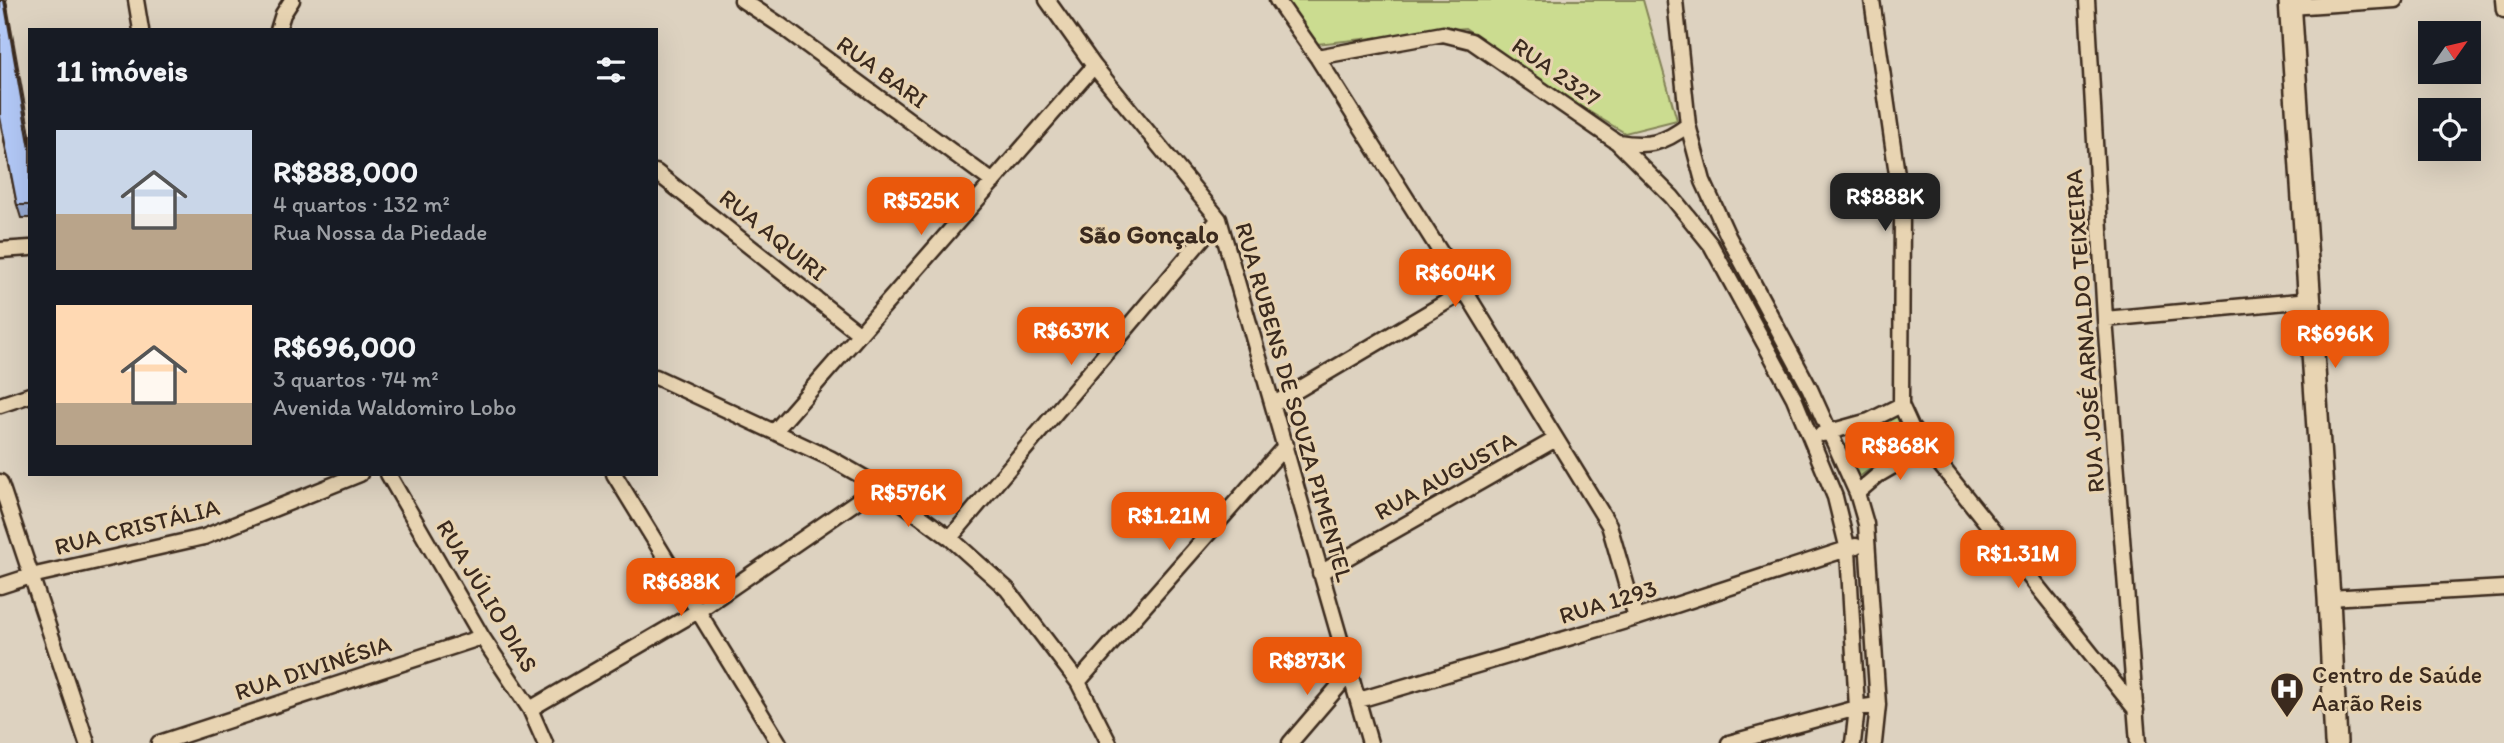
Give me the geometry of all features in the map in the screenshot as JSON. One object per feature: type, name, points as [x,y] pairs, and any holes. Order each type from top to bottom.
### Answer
[{"type":"main road","points":[[2290,4],[2336,743]]},
{"type":"street","points":[[136,0],[141,28]]},
{"type":"street","points":[[279,28],[292,0]]},
{"type":"street","name":"RUA BARI","points":[[742,0],[993,182]]},
{"type":"street","name":"RUA RUBENS DE SOUZA PIMENTEL","points":[[1047,0],[1094,66],[1219,219],[1370,743]]},
{"type":"street","points":[[1277,0],[1317,57],[1465,291],[1609,525],[1636,618]]},
{"type":"street","points":[[1675,0],[1688,125],[1703,181],[1728,236],[1810,389],[1857,493],[1866,524],[1878,705],[1874,743]]},
{"type":"street","points":[[1872,0],[1902,209],[1900,405],[1911,427],[1926,447],[2136,710]]},
{"type":"street","name":"RUA JOSÉ ARNALDO TEIXEIRA","points":[[2087,0],[2105,319],[2138,743]]},
{"type":"street","points":[[2290,4],[2395,0]]},
{"type":"street","points":[[2503,0],[2504,10]]},
{"type":"street","name":"RUA 2327","points":[[1317,57],[1443,34],[1471,41],[1617,142],[1672,197],[1711,245],[1794,398],[1835,497],[1848,550],[1857,708],[1853,743]]},
{"type":"street","points":[[774,432],[1094,66]]},
{"type":"street","points":[[1617,142],[1644,144],[1671,138],[1688,125]]},
{"type":"street","points":[[1637,161],[1644,144]]},
{"type":"street","name":"RUA AQUIRI","points":[[658,174],[860,334]]},
{"type":"street","points":[[950,538],[1219,219]]},
{"type":"street","points":[[0,250],[28,248]]},
{"type":"street","points":[[1273,404],[1465,291]]},
{"type":"street","points":[[2105,319],[2309,300]]},
{"type":"street","points":[[658,378],[830,458],[879,486],[950,538],[1007,589],[1078,682],[1109,743]]},
{"type":"street","points":[[0,405],[28,396]]},
{"type":"street","points":[[1811,439],[1828,431],[1869,421],[1900,405]]},
{"type":"street","name":"RUA AUGUSTA","points":[[1320,573],[1556,439]]},
{"type":"street","points":[[1078,682],[1286,445]]},
{"type":"street","points":[[1857,493],[1878,475],[1926,447]]},
{"type":"street","name":"RUA CRISTÁLIA","points":[[0,586],[31,576],[204,537],[355,476]]},
{"type":"street","name":"RUA JÚLIO DIAS","points":[[389,476],[482,637],[530,709],[545,743]]},
{"type":"street","points":[[615,476],[779,743]]},
{"type":"street","points":[[0,482],[87,743]]},
{"type":"street","points":[[530,709],[698,611],[879,486]]},
{"type":"street","name":"RUA 1293","points":[[1359,701],[1636,618],[1848,550],[1867,540]]},
{"type":"street","points":[[2329,598],[2504,588]]},
{"type":"street","name":"RUA DIVINÉSIA","points":[[159,743],[482,637]]},
{"type":"street","points":[[1290,743],[1350,673]]},
{"type":"street","points":[[1729,743],[1857,708],[1878,705]]},
{"type":"green space","points":[[1287,0],[1643,0],[1677,120],[1625,133],[1578,105],[1465,28],[1317,44]]},
{"type":"green space","points":[[1910,408],[1920,435],[1856,479],[1844,446]]},
{"type":"building","points":[[0,0],[4,0],[28,138],[28,205],[17,205],[0,117]]},
{"type":"place","name":"Centro de Saúde Aarão Reis","points":[[2287,719]]},
{"type":"district","name":"São Gonçalo","points":[[1149,234]]}]
